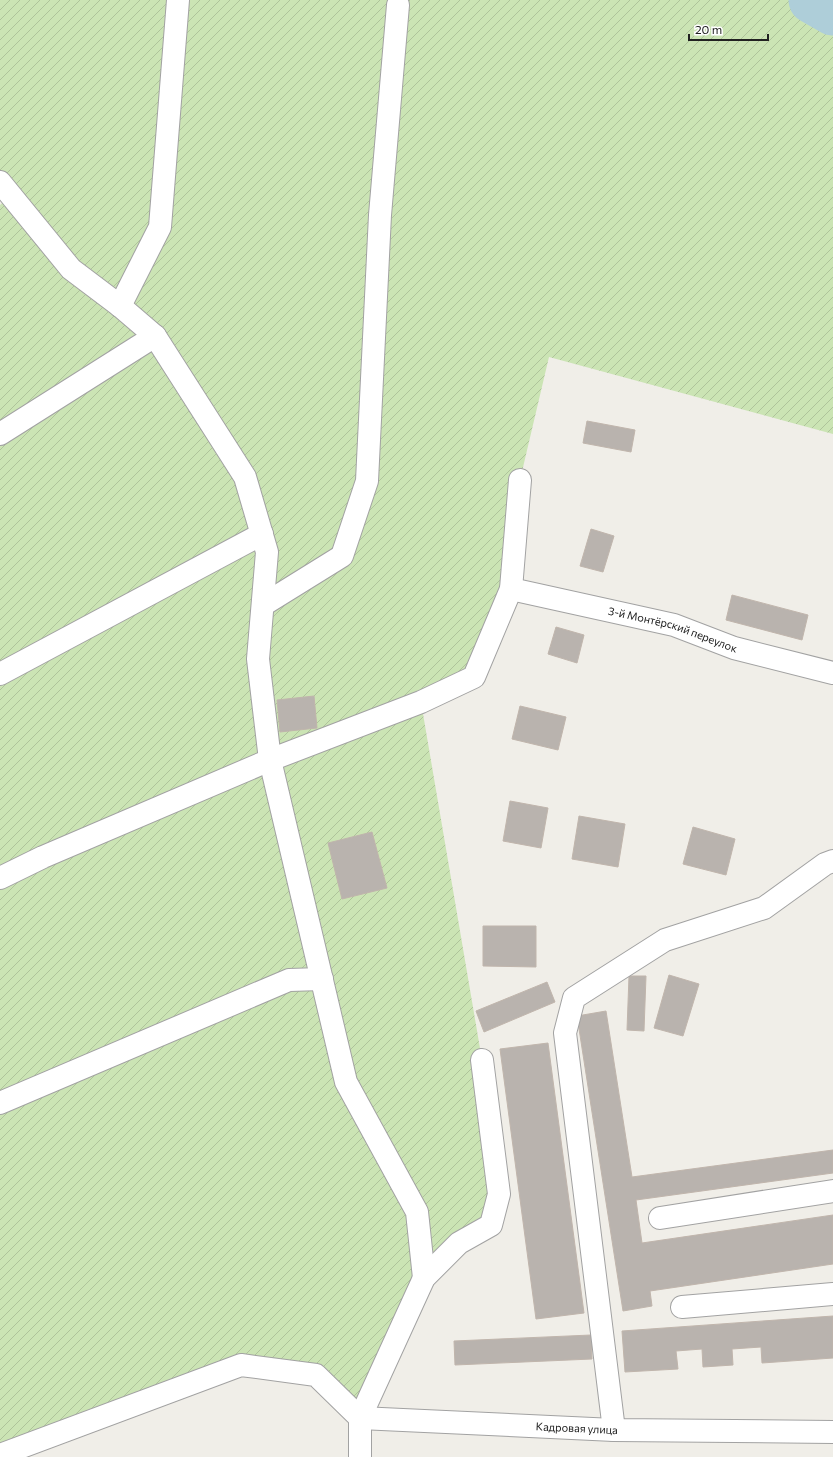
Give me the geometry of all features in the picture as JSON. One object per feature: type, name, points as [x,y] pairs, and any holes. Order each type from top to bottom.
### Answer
[{"type":"street","points":[[120,306],[160,227],[178,0]]},
{"type":"street","points":[[263,605],[342,556],[367,481],[380,215],[398,5]]},
{"type":"street","points":[[0,182],[70,269],[120,306],[155,336],[244,477],[267,552],[258,659],[270,760],[346,1082],[417,1212],[424,1278]]},
{"type":"street","points":[[0,434],[155,336]]},
{"type":"street","points":[[0,878],[44,857],[270,760],[421,702],[474,677],[511,589],[520,480]]},
{"type":"street","points":[[0,674],[262,534]]},
{"type":"street","name":"3-й Монтёрский переулок","points":[[511,589],[674,625],[734,648],[833,673]]},
{"type":"street","points":[[614,1430],[565,1033],[574,998],[665,940],[764,908],[825,864],[833,861]]},
{"type":"street","points":[[0,1102],[289,980],[322,979]]},
{"type":"street","points":[[360,1457],[360,1418],[424,1278],[459,1243],[491,1225],[500,1194],[482,1060]]},
{"type":"street","points":[[660,1218],[833,1191]]},
{"type":"street","points":[[682,1307],[833,1294]]},
{"type":"street","points":[[0,1455],[241,1365],[316,1375],[360,1418]]},
{"type":"street","name":"Кадровая улица","points":[[360,1418],[614,1430],[833,1432]]},
{"type":"green space","points":[[0,0],[826,0],[833,3],[833,434],[549,357],[520,480],[511,589],[474,677],[421,702],[482,1060],[491,1225],[424,1278],[360,1418],[316,1375],[241,1365],[0,1455],[0,205],[11,195],[0,182]]},
{"type":"building","points":[[587,421],[635,430],[631,452],[583,443]]},
{"type":"building","points":[[591,529],[614,536],[603,572],[580,566]]},
{"type":"building","points":[[732,595],[808,615],[802,640],[726,620]]},
{"type":"building","points":[[556,627],[584,635],[577,663],[548,654]]},
{"type":"building","points":[[314,696],[317,728],[280,732],[277,700]]},
{"type":"building","points":[[520,706],[566,717],[558,750],[512,739]]},
{"type":"building","points":[[510,801],[548,808],[541,848],[503,841]]},
{"type":"building","points":[[579,816],[625,824],[618,867],[572,859]]},
{"type":"building","points":[[693,827],[735,839],[726,875],[683,864]]},
{"type":"building","points":[[372,832],[387,888],[342,899],[328,843]]},
{"type":"building","points":[[483,926],[536,926],[536,967],[483,966]]},
{"type":"building","points":[[669,975],[699,984],[683,1036],[654,1028]]},
{"type":"building","points":[[629,976],[646,976],[644,1031],[627,1030]]},
{"type":"building","points":[[547,982],[555,1002],[484,1032],[476,1011]]},
{"type":"building","points":[[606,1011],[632,1177],[833,1150],[833,1173],[636,1200],[642,1243],[833,1215],[833,1264],[650,1291],[652,1306],[623,1311],[577,1016]]},
{"type":"building","points":[[548,1043],[584,1313],[536,1319],[500,1049]]},
{"type":"building","points":[[833,1316],[833,1358],[762,1363],[761,1347],[732,1349],[733,1365],[703,1367],[702,1349],[676,1351],[678,1369],[625,1372],[622,1331]]},
{"type":"building","points":[[591,1335],[592,1359],[455,1365],[454,1341]]},
{"type":"waterway","points":[[812,0],[833,12]]}]
